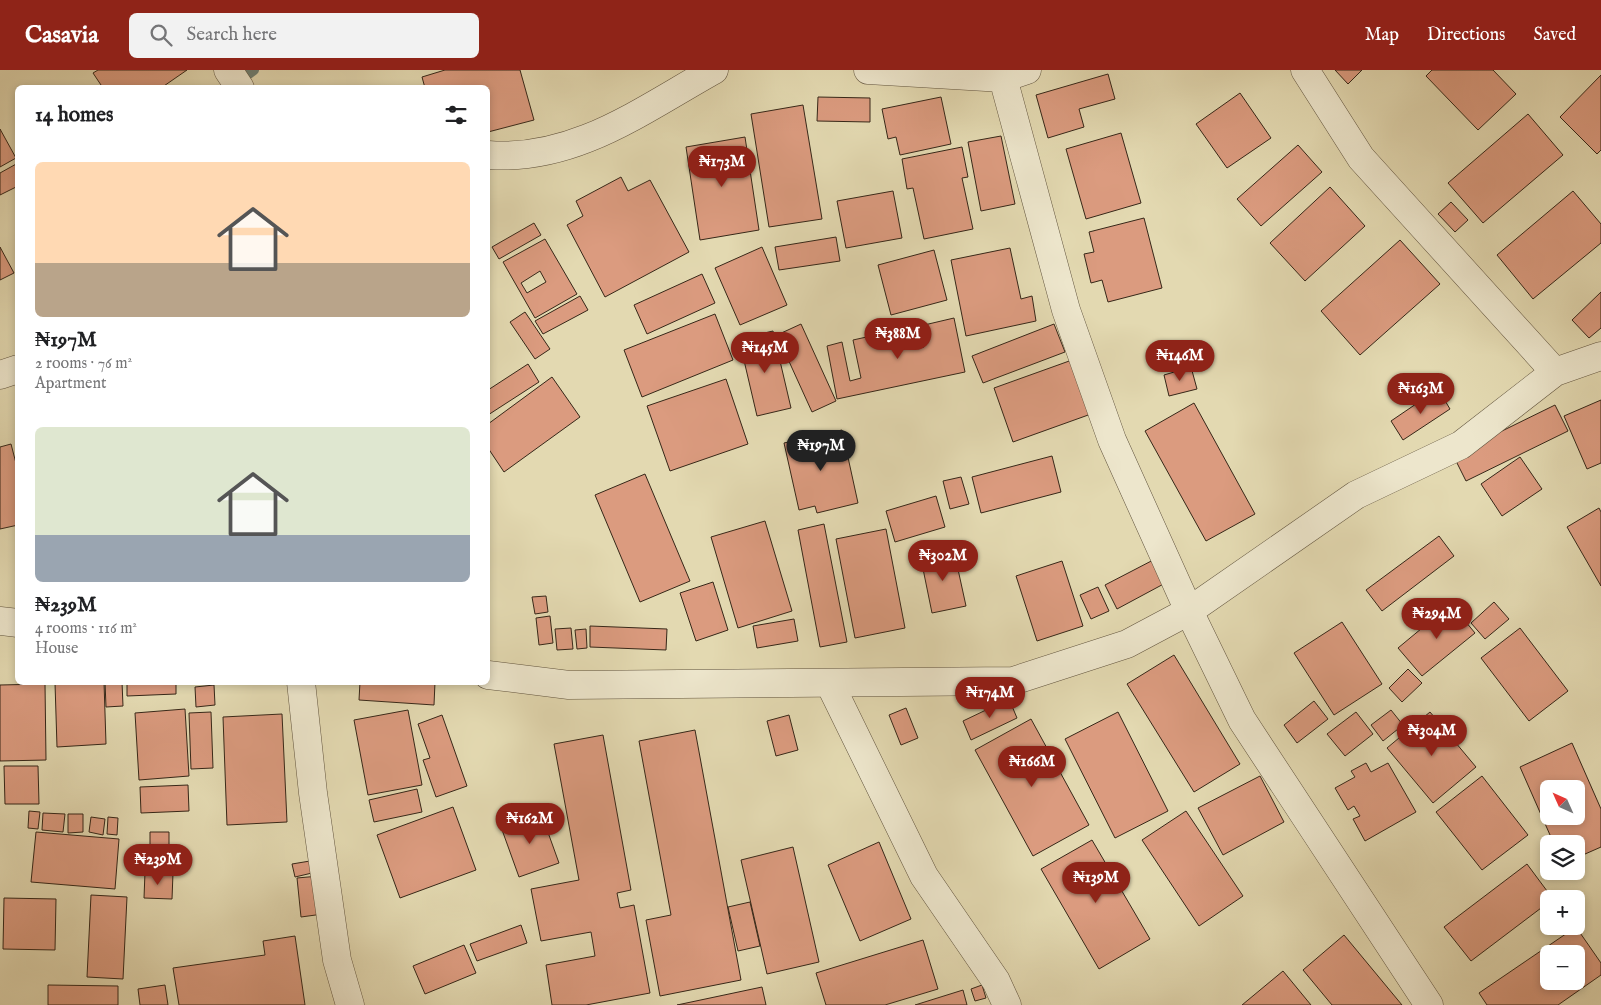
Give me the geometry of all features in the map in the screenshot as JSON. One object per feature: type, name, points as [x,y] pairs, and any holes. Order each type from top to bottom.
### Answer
[{"type":"street","points":[[228,70],[238,85]]},
{"type":"street","points":[[490,155],[542,153],[597,136],[714,70]]},
{"type":"street","points":[[868,70],[1015,74],[1066,310],[1112,440],[1242,720],[1429,1005]]},
{"type":"street","points":[[1305,70],[1361,158],[1555,372]]},
{"type":"street","points":[[490,675],[569,685],[830,684],[1012,680],[1127,644],[1190,611],[1356,495],[1461,445],[1555,372],[1601,356]]},
{"type":"street","points":[[0,375],[15,370]]},
{"type":"street","points":[[0,621],[15,623]]},
{"type":"street","points":[[830,684],[924,876],[996,981],[1007,1005]]},
{"type":"street","points":[[302,685],[313,793],[337,960],[350,1005]]},
{"type":"building","points":[[98,70],[187,70],[165,85],[101,85],[93,73]]},
{"type":"building","points":[[445,70],[520,70],[534,120],[490,131],[490,85],[424,85],[422,77]]},
{"type":"building","points":[[1335,70],[1362,70],[1348,84]]},
{"type":"building","points":[[1432,70],[1493,70],[1516,94],[1478,130],[1426,76]]},
{"type":"building","points":[[1108,74],[1115,99],[1079,109],[1084,127],[1048,138],[1036,95]]},
{"type":"building","points":[[1601,75],[1601,150],[1597,154],[1560,117]]},
{"type":"building","points":[[1240,93],[1271,138],[1227,168],[1196,124]]},
{"type":"building","points":[[818,97],[870,98],[870,122],[817,121]]},
{"type":"building","points":[[941,97],[951,144],[900,155],[896,137],[888,139],[882,109]]},
{"type":"building","points":[[803,105],[822,219],[769,227],[751,114]]},
{"type":"building","points":[[1528,114],[1563,155],[1483,223],[1448,183]]},
{"type":"building","points":[[0,129],[15,159],[0,167]]},
{"type":"building","points":[[1121,133],[1141,203],[1086,219],[1066,149]]},
{"type":"building","points":[[1001,136],[1015,204],[981,211],[968,142]]},
{"type":"building","points":[[745,137],[759,230],[700,240],[686,147]]},
{"type":"building","points":[[1298,145],[1322,172],[1261,226],[1237,199]]},
{"type":"building","points":[[962,147],[968,177],[962,178],[973,229],[924,239],[913,188],[907,189],[902,159]]},
{"type":"building","points":[[15,165],[15,188],[0,195],[0,173]]},
{"type":"building","points":[[621,177],[628,191],[650,180],[689,252],[605,297],[567,225],[583,216],[576,201]]},
{"type":"building","points":[[1330,187],[1365,226],[1305,281],[1270,243]]},
{"type":"building","points":[[893,191],[902,238],[846,248],[837,201]]},
{"type":"building","points":[[1573,191],[1601,224],[1601,243],[1533,299],[1497,255]]},
{"type":"building","points":[[1451,202],[1468,220],[1455,232],[1438,214]]},
{"type":"building","points":[[1144,218],[1162,288],[1108,302],[1102,280],[1091,283],[1084,254],[1094,252],[1089,232]]},
{"type":"building","points":[[534,223],[541,235],[499,259],[492,247]]},
{"type":"building","points":[[836,237],[840,261],[779,270],[775,247]]},
{"type":"building","points":[[545,239],[577,294],[535,318],[503,262]],"holes":[[[540,271],[546,282],[527,293],[521,283]]]},
{"type":"building","points":[[1400,240],[1440,284],[1360,355],[1321,311]]},
{"type":"building","points":[[0,247],[14,273],[0,280]]},
{"type":"building","points":[[762,247],[787,305],[740,325],[715,268]]},
{"type":"building","points":[[1010,248],[1021,299],[1032,296],[1036,321],[966,336],[951,260]]},
{"type":"building","points":[[934,250],[947,300],[891,315],[878,265]]},
{"type":"building","points":[[702,274],[715,303],[647,334],[634,305]]},
{"type":"building","points":[[1601,292],[1601,328],[1589,338],[1572,320]]},
{"type":"building","points":[[580,296],[588,310],[543,334],[535,321]]},
{"type":"building","points":[[525,312],[550,349],[535,359],[510,322]]},
{"type":"building","points":[[715,314],[733,360],[642,397],[624,350]]},
{"type":"building","points":[[954,318],[965,372],[837,399],[827,346],[842,342],[850,381],[861,378],[853,340],[907,328],[911,349],[924,347],[920,326]]},
{"type":"building","points":[[801,324],[836,401],[812,412],[777,335]]},
{"type":"building","points":[[1054,324],[1065,352],[983,383],[972,356]]},
{"type":"building","points":[[773,331],[791,408],[757,416],[739,339]]},
{"type":"building","points":[[1072,360],[1091,414],[1013,442],[994,388]]},
{"type":"building","points":[[528,364],[539,382],[490,414],[490,389]]},
{"type":"building","points":[[1191,367],[1197,389],[1169,396],[1164,375]]},
{"type":"building","points":[[552,377],[580,417],[504,472],[490,451],[490,423]]},
{"type":"building","points":[[726,379],[748,444],[670,471],[647,406]]},
{"type":"building","points":[[1438,389],[1450,409],[1403,440],[1391,421]]},
{"type":"building","points":[[1601,400],[1601,463],[1587,469],[1564,416]]},
{"type":"building","points":[[1194,403],[1255,514],[1206,541],[1145,431]]},
{"type":"building","points":[[1555,405],[1568,431],[1466,481],[1453,455]]},
{"type":"building","points":[[842,430],[858,503],[817,513],[815,506],[799,510],[784,443]]},
{"type":"building","points":[[11,444],[15,459],[15,526],[0,529],[0,447]]},
{"type":"building","points":[[1052,456],[1061,492],[981,513],[972,477]]},
{"type":"building","points":[[1520,457],[1542,489],[1502,516],[1481,484]]},
{"type":"building","points":[[645,474],[690,581],[640,602],[595,495]]},
{"type":"building","points":[[961,477],[969,504],[950,509],[943,481]]},
{"type":"building","points":[[936,496],[945,527],[895,542],[886,511]]},
{"type":"building","points":[[1599,508],[1601,512],[1601,586],[1567,527]]},
{"type":"building","points":[[765,521],[792,611],[738,628],[711,537]]},
{"type":"building","points":[[824,524],[847,642],[820,647],[798,530]]},
{"type":"building","points":[[886,529],[905,628],[855,638],[836,539]]},
{"type":"building","points":[[1439,536],[1454,556],[1382,611],[1366,590]]},
{"type":"building","points":[[954,551],[966,606],[932,613],[921,559]]},
{"type":"building","points":[[1159,557],[1171,580],[1117,609],[1105,585]]},
{"type":"building","points":[[1062,561],[1083,626],[1037,641],[1016,576]]},
{"type":"building","points":[[713,582],[728,630],[696,641],[680,593]]},
{"type":"building","points":[[1098,587],[1109,611],[1091,619],[1080,595]]},
{"type":"building","points":[[546,596],[548,612],[535,614],[532,597]]},
{"type":"building","points":[[1494,602],[1509,619],[1485,639],[1471,623]]},
{"type":"building","points":[[1451,604],[1475,633],[1422,676],[1398,648]]},
{"type":"building","points":[[550,616],[553,643],[539,645],[536,618]]},
{"type":"building","points":[[794,619],[798,641],[757,648],[753,626]]},
{"type":"building","points":[[1342,622],[1382,684],[1334,715],[1294,653]]},
{"type":"building","points":[[590,626],[667,629],[666,650],[590,647]]},
{"type":"building","points":[[571,628],[573,649],[557,650],[555,629]]},
{"type":"building","points":[[1520,628],[1568,691],[1529,721],[1481,658]]},
{"type":"building","points":[[586,629],[587,648],[577,649],[575,630]]},
{"type":"building","points":[[1174,655],[1240,764],[1194,792],[1127,684]]},
{"type":"building","points":[[1408,669],[1422,683],[1402,702],[1389,688]]},
{"type":"building","points":[[0,685],[45,685],[46,760],[0,761]]},
{"type":"building","points":[[55,685],[104,685],[106,744],[57,747]]},
{"type":"building","points":[[105,685],[122,685],[123,706],[106,707]]},
{"type":"building","points":[[127,685],[176,685],[176,694],[127,696]]},
{"type":"building","points":[[214,685],[215,705],[196,707],[195,687]]},
{"type":"building","points":[[360,685],[435,685],[434,705],[359,700]]},
{"type":"building","points":[[1009,699],[1017,718],[971,740],[963,721]]},
{"type":"building","points":[[1314,701],[1328,719],[1297,743],[1284,725]]},
{"type":"building","points":[[906,708],[918,738],[901,745],[889,715]]},
{"type":"building","points":[[185,709],[189,776],[139,780],[135,713]]},
{"type":"building","points":[[408,710],[422,785],[368,795],[354,720]]},
{"type":"building","points":[[1391,710],[1403,725],[1383,741],[1371,725]]},
{"type":"building","points":[[211,712],[213,768],[191,769],[189,713]]},
{"type":"building","points":[[1118,712],[1168,811],[1115,838],[1065,739]]},
{"type":"building","points":[[1356,712],[1373,734],[1345,756],[1327,734]]},
{"type":"building","points":[[1430,712],[1476,767],[1433,803],[1387,748]]},
{"type":"building","points":[[282,714],[287,822],[227,825],[223,717]]},
{"type":"building","points":[[442,715],[467,786],[436,797],[423,760],[430,758],[418,724]]},
{"type":"building","points":[[789,715],[798,750],[776,756],[767,721]]},
{"type":"building","points":[[1031,719],[1089,825],[1033,856],[975,750]]},
{"type":"building","points":[[695,730],[741,980],[660,996],[646,920],[671,915],[639,741]]},
{"type":"building","points":[[603,735],[631,890],[617,893],[620,908],[634,905],[650,993],[586,1005],[552,1005],[546,965],[595,956],[591,932],[541,941],[531,889],[579,880],[554,744]]},
{"type":"building","points":[[1572,743],[1601,809],[1601,847],[1585,854],[1585,835],[1550,835],[1546,825],[1585,825],[1585,780],[1540,780],[1540,812],[1520,767]]},
{"type":"building","points":[[1366,763],[1371,772],[1388,763],[1416,812],[1365,841],[1353,819],[1360,816],[1354,806],[1348,810],[1335,788],[1355,777],[1351,771]]},
{"type":"building","points":[[4,766],[38,766],[39,804],[5,804]]},
{"type":"building","points":[[1260,776],[1284,822],[1223,855],[1198,808]]},
{"type":"building","points":[[1482,776],[1528,835],[1482,870],[1436,812]]},
{"type":"building","points":[[188,785],[189,811],[141,813],[140,787]]},
{"type":"building","points":[[417,789],[422,812],[374,822],[369,800]]},
{"type":"building","points":[[453,807],[476,870],[400,898],[377,835]]},
{"type":"building","points":[[29,811],[40,812],[38,829],[28,828]]},
{"type":"building","points":[[1186,811],[1243,896],[1199,926],[1142,840]]},
{"type":"building","points":[[43,813],[65,814],[63,832],[42,830]]},
{"type":"building","points":[[541,813],[559,863],[519,877],[501,827]]},
{"type":"building","points":[[68,814],[83,814],[83,832],[68,833]]},
{"type":"building","points":[[91,817],[105,819],[103,835],[89,832]]},
{"type":"building","points":[[108,817],[118,818],[117,835],[107,834]]},
{"type":"building","points":[[36,832],[119,839],[115,889],[31,882]]},
{"type":"building","points":[[150,832],[169,832],[169,866],[150,866]]},
{"type":"building","points":[[1092,840],[1150,939],[1099,969],[1041,869]]},
{"type":"building","points":[[879,842],[911,919],[860,941],[828,865]]},
{"type":"building","points":[[793,847],[819,962],[767,974],[741,860]]},
{"type":"building","points":[[310,861],[312,873],[295,877],[292,864]]},
{"type":"building","points":[[1527,864],[1546,890],[1540,890],[1540,909],[1471,961],[1444,927]]},
{"type":"building","points":[[145,872],[173,873],[172,899],[144,898]]},
{"type":"building","points":[[319,876],[323,914],[301,917],[297,878]]},
{"type":"building","points":[[91,895],[127,897],[123,979],[87,977]]},
{"type":"building","points":[[4,898],[56,899],[55,950],[3,949]]},
{"type":"building","points":[[750,902],[760,946],[738,951],[728,907]]},
{"type":"building","points":[[521,925],[527,943],[477,961],[470,944]]},
{"type":"building","points":[[1344,935],[1402,1005],[1332,1005],[1303,970]]},
{"type":"building","points":[[1564,935],[1582,935],[1601,963],[1601,975],[1585,986],[1585,945],[1550,945]]},
{"type":"building","points":[[295,936],[305,1005],[179,1005],[173,968],[265,955],[263,941]]},
{"type":"building","points":[[923,940],[938,989],[885,1005],[826,1005],[816,973]]},
{"type":"building","points":[[464,945],[476,973],[425,994],[413,966]]},
{"type":"building","points":[[1540,951],[1540,990],[1580,990],[1558,1005],[1487,1005],[1479,993]]},
{"type":"building","points":[[1283,971],[1311,1005],[1242,1005]]},
{"type":"building","points":[[48,985],[118,986],[118,1005],[48,1005]]},
{"type":"building","points":[[165,985],[168,1005],[140,1005],[138,989]]},
{"type":"building","points":[[982,985],[986,998],[975,1001],[971,989]]},
{"type":"building","points":[[762,987],[766,1005],[677,1005]]},
{"type":"building","points":[[963,990],[967,1005],[915,1005]]},
{"type":"waterway","points":[[238,82],[254,70]]}]
